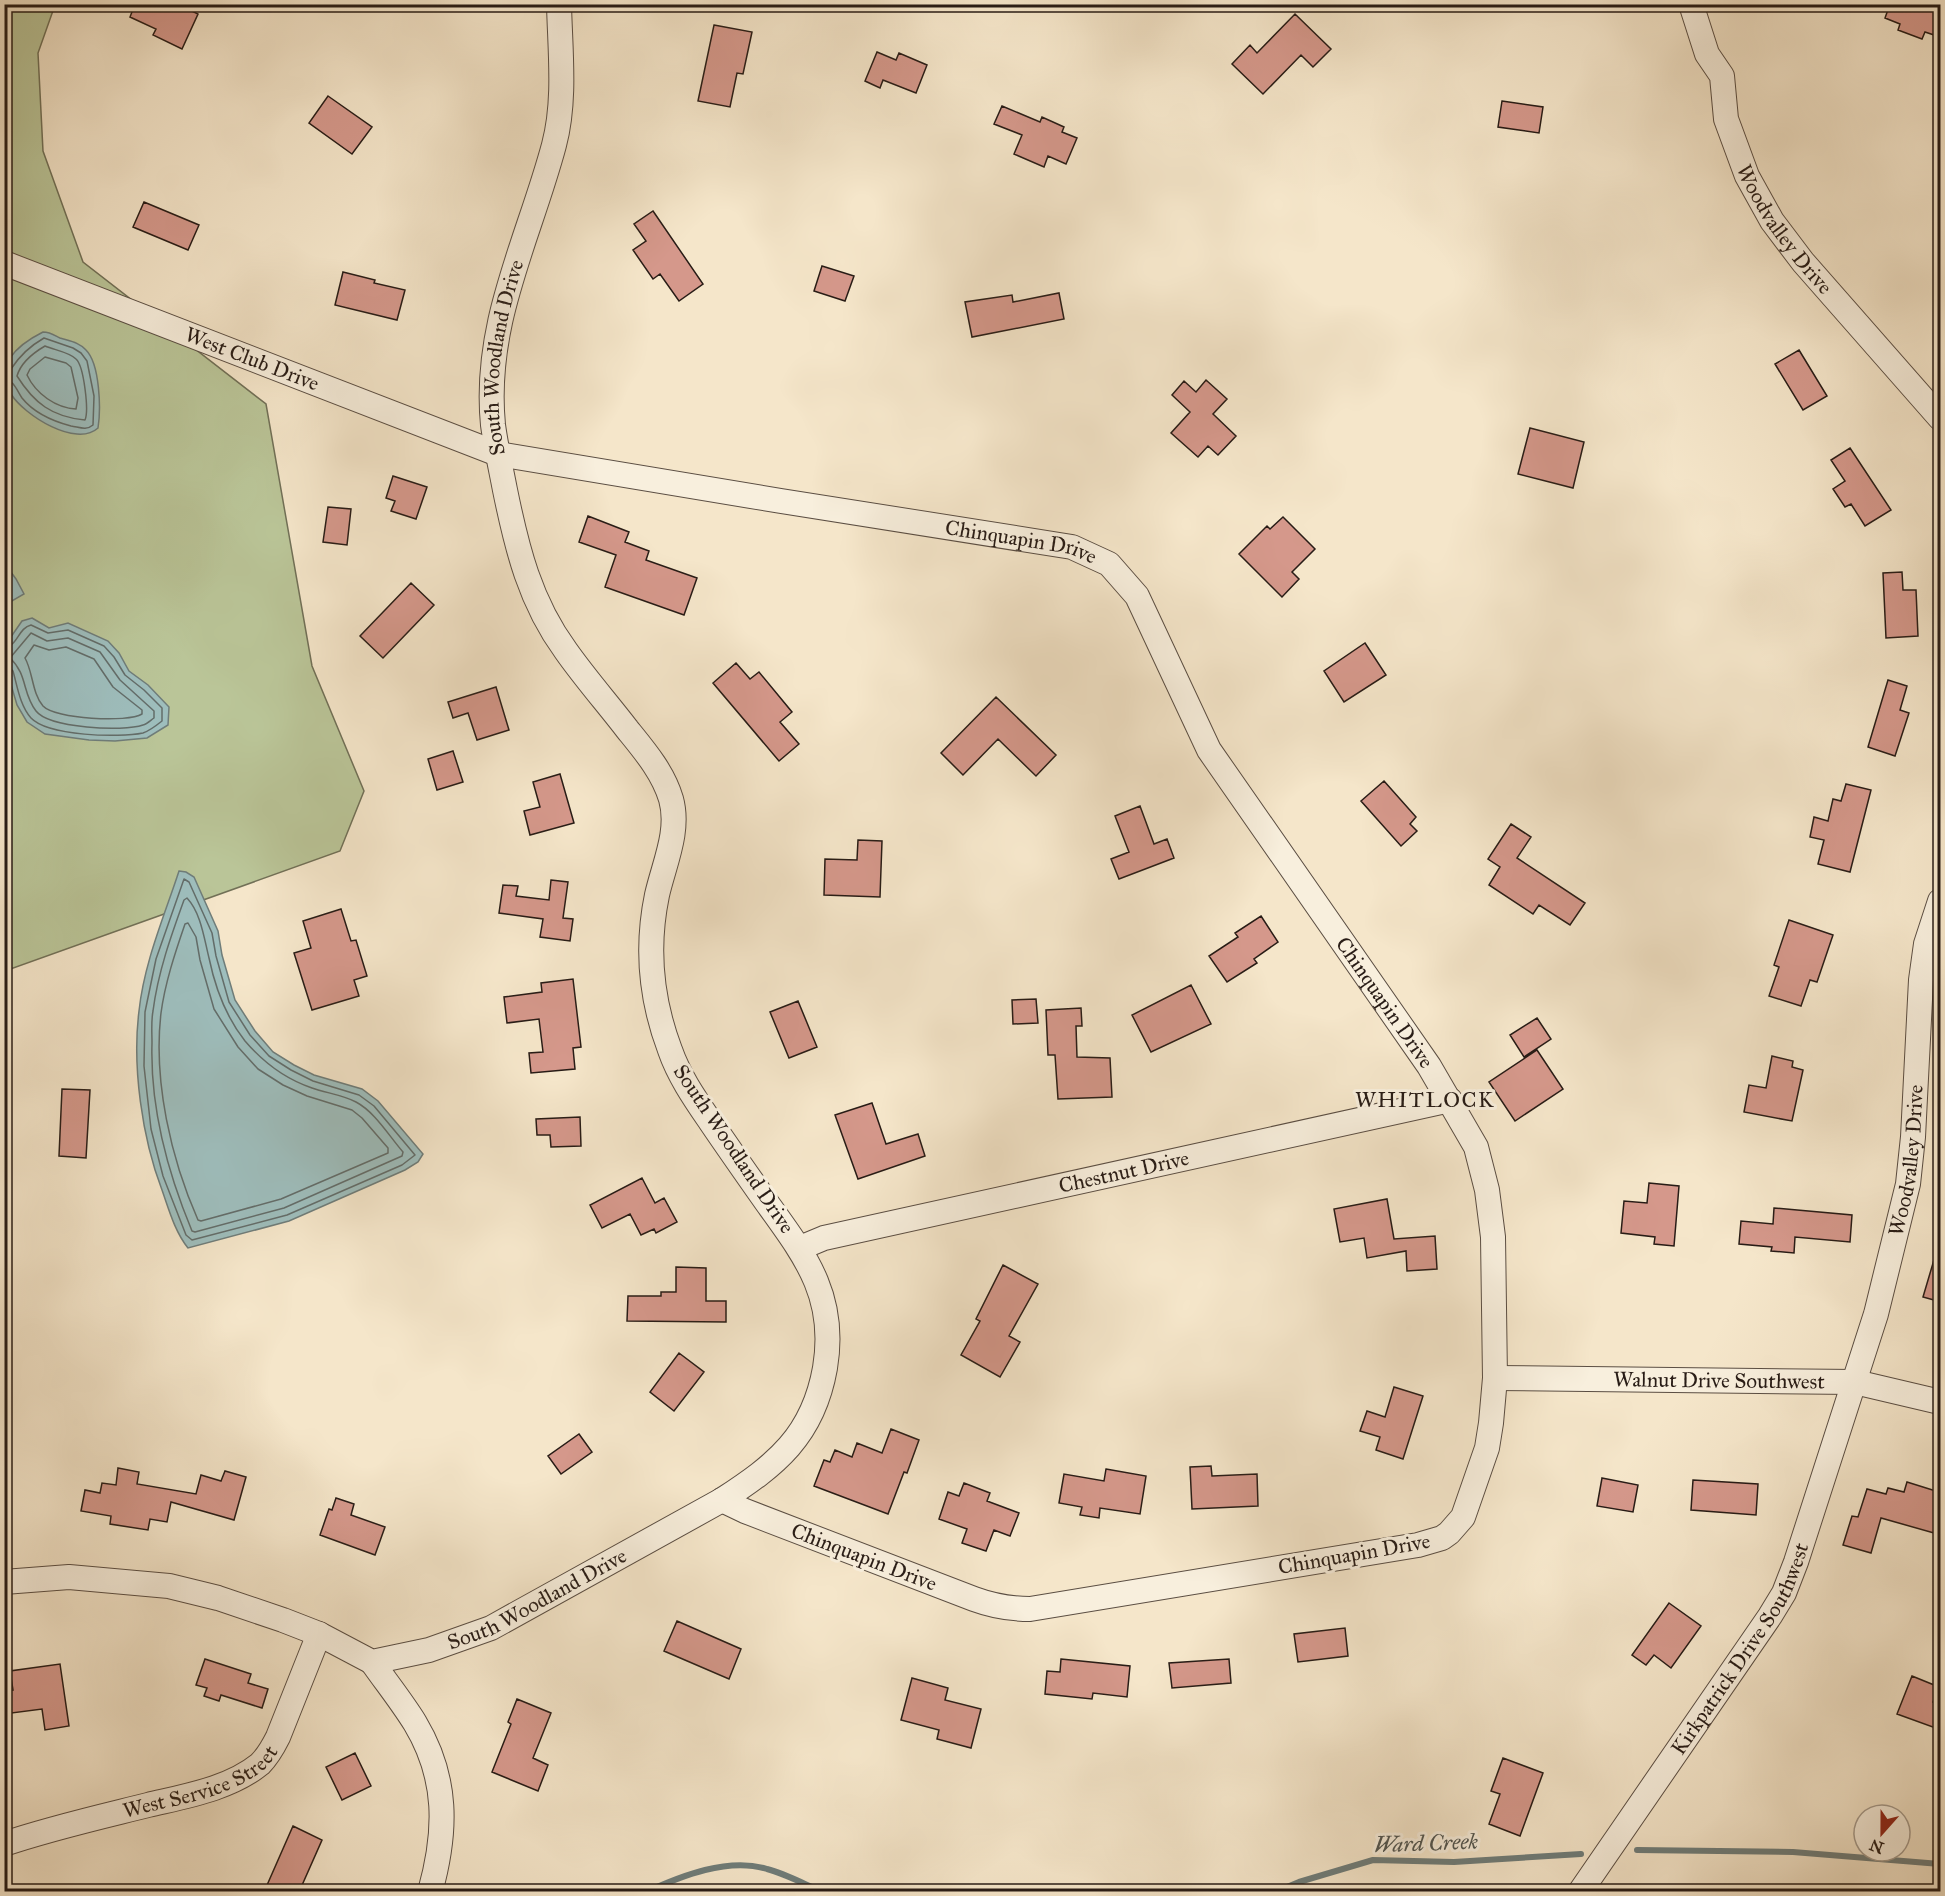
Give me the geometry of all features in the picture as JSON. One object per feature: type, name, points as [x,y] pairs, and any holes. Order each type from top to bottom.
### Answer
[{"type":"street","name":"South Woodland Drive","points":[[372,1662],[429,1650],[490,1628],[722,1500],[758,1477],[781,1458],[806,1425],[820,1390],[827,1353],[825,1308],[813,1270],[695,1099],[670,1053],[657,1009],[651,968],[655,908],[673,825],[670,798],[658,770],[565,650],[538,608],[523,564],[498,454],[493,423],[495,348],[500,315],[555,141],[561,90],[559,4]]},
{"type":"street","name":"Woodvalley Drive","points":[[1691,4],[1707,54],[1722,76],[1726,119],[1748,176],[1772,221],[1803,262],[1941,418]]},
{"type":"street","name":"West Club Drive","points":[[4,263],[498,454]]},
{"type":"street","name":"Chinquapin Drive","points":[[498,454],[1072,547],[1109,564],[1137,596],[1209,750],[1429,1065],[1476,1147],[1487,1190],[1493,1249],[1495,1378],[1487,1448],[1462,1516],[1449,1533],[1442,1538],[1418,1545],[1030,1609],[1011,1609],[992,1606],[722,1500]]},
{"type":"street","name":"Woodvalley Drive","points":[[1855,1382],[1876,1314],[1908,1184],[1913,1137],[1920,980],[1926,944],[1941,901]]},
{"type":"street","name":"Chestnut Drive","points":[[800,1248],[824,1238],[1450,1100]]},
{"type":"street","name":"Walnut Drive Southwest","points":[[1495,1378],[1855,1382],[1941,1402]]},
{"type":"street","name":"Kirkpatrick Drive Southwest","points":[[1580,1892],[1749,1648],[1784,1593],[1855,1382]]},
{"type":"street","points":[[4,1582],[69,1576],[169,1586],[218,1598],[319,1634],[372,1662],[415,1722],[430,1754],[439,1785],[442,1817],[439,1859],[430,1892]]},
{"type":"street","name":"West Service Street","points":[[4,1844],[199,1792],[230,1782],[251,1770],[270,1753],[319,1634]]},
{"type":"green space","points":[[5,5],[55,5],[38,53],[43,151],[83,262],[266,404],[312,666],[364,791],[340,851],[5,971]]},
{"type":"water","points":[[43,332],[77,343],[91,357],[97,376],[98,428],[88,433],[64,432],[38,419],[11,394],[7,380],[9,360],[21,346]]},
{"type":"water","points":[[5,564],[24,594],[5,605]]},
{"type":"water","points":[[32,618],[49,628],[68,623],[108,641],[119,653],[129,671],[148,685],[169,707],[168,725],[147,738],[115,741],[45,734],[27,722],[17,705],[7,671],[6,644],[22,621]]},
{"type":"water","points":[[179,871],[194,877],[218,931],[222,955],[235,1000],[255,1031],[273,1052],[314,1075],[362,1089],[378,1101],[423,1154],[418,1162],[405,1170],[289,1221],[188,1248],[173,1220],[149,1148],[140,1102],[137,1055],[139,1011],[145,975]]},
{"type":"building","points":[[135,4],[178,4],[198,14],[182,49],[153,35],[156,29],[130,17]]},
{"type":"building","points":[[1890,4],[1941,4],[1941,27],[1937,36],[1925,32],[1922,39],[1898,30],[1900,24],[1885,18]]},
{"type":"building","points":[[1295,14],[1331,49],[1313,67],[1301,55],[1263,94],[1232,64],[1250,45],[1257,53]]},
{"type":"building","points":[[714,25],[752,32],[743,74],[737,73],[730,107],[698,101]]},
{"type":"building","points":[[877,52],[896,60],[899,53],[927,65],[916,93],[883,80],[880,88],[865,81]]},
{"type":"building","points":[[328,96],[372,127],[352,154],[309,123]]},
{"type":"building","points":[[1502,101],[1543,107],[1539,133],[1498,127]]},
{"type":"building","points":[[1002,106],[1040,122],[1042,117],[1064,127],[1062,132],[1077,138],[1066,164],[1048,156],[1044,167],[1014,154],[1022,135],[994,124]]},
{"type":"building","points":[[144,202],[199,225],[188,250],[133,227]]},
{"type":"building","points":[[653,211],[703,284],[679,301],[660,274],[653,279],[633,250],[646,241],[634,224]]},
{"type":"building","points":[[822,266],[854,276],[845,301],[814,291]]},
{"type":"building","points":[[343,272],[375,280],[374,283],[405,290],[397,320],[335,305]]},
{"type":"building","points":[[1059,293],[1064,319],[972,337],[965,302],[1012,295],[1013,302]]},
{"type":"building","points":[[1799,350],[1827,396],[1803,410],[1775,364]]},
{"type":"building","points":[[1206,380],[1227,399],[1213,414],[1236,436],[1218,455],[1208,446],[1198,457],[1171,433],[1190,412],[1172,395],[1184,381],[1196,392]]},
{"type":"building","points":[[1530,428],[1584,442],[1573,488],[1518,474]]},
{"type":"building","points":[[1850,448],[1891,510],[1865,526],[1851,504],[1845,507],[1833,489],[1845,481],[1831,460]]},
{"type":"building","points":[[393,476],[427,487],[416,519],[391,511],[395,501],[386,498]]},
{"type":"building","points":[[328,507],[351,509],[347,545],[323,542]]},
{"type":"building","points":[[588,516],[629,532],[625,542],[649,551],[646,560],[697,578],[684,615],[605,587],[616,555],[579,542]]},
{"type":"building","points":[[1283,517],[1315,549],[1292,572],[1299,579],[1282,597],[1239,554],[1267,526],[1270,529]]},
{"type":"building","points":[[1902,572],[1903,590],[1916,590],[1918,636],[1886,638],[1883,573]]},
{"type":"building","points":[[411,583],[434,605],[383,658],[360,636]]},
{"type":"building","points":[[1365,643],[1386,675],[1344,702],[1324,671]]},
{"type":"building","points":[[736,663],[750,679],[759,672],[792,712],[780,722],[799,744],[779,761],[713,683]]},
{"type":"building","points":[[1888,680],[1907,686],[1900,710],[1909,713],[1895,756],[1868,747]]},
{"type":"building","points":[[496,687],[509,730],[477,740],[468,713],[453,718],[448,702]]},
{"type":"building","points":[[996,697],[1056,755],[1036,776],[998,739],[963,775],[941,753]]},
{"type":"building","points":[[453,751],[463,782],[437,790],[428,759]]},
{"type":"building","points":[[560,774],[574,823],[530,835],[524,811],[540,807],[533,782]]},
{"type":"building","points":[[1384,781],[1416,817],[1410,824],[1417,831],[1401,846],[1361,801]]},
{"type":"building","points":[[1846,784],[1871,790],[1850,872],[1818,864],[1824,840],[1810,837],[1814,817],[1828,821],[1833,799],[1841,801]]},
{"type":"building","points":[[1140,806],[1154,844],[1167,839],[1174,858],[1119,879],[1111,859],[1129,852],[1115,816]]},
{"type":"building","points":[[1511,824],[1531,837],[1517,858],[1585,903],[1570,925],[1539,905],[1533,914],[1489,885],[1500,867],[1488,859]]},
{"type":"building","points":[[858,840],[882,841],[880,897],[824,895],[825,859],[857,860]]},
{"type":"building","points":[[551,880],[568,882],[563,918],[573,919],[570,941],[540,937],[543,919],[499,913],[503,885],[518,886],[516,896],[549,900]]},
{"type":"building","points":[[341,909],[351,941],[356,940],[367,976],[354,980],[359,996],[312,1010],[294,953],[311,948],[303,921]]},
{"type":"building","points":[[1261,916],[1278,942],[1254,959],[1257,963],[1227,982],[1209,956],[1238,937],[1235,933]]},
{"type":"building","points":[[1789,920],[1833,935],[1817,982],[1810,980],[1801,1006],[1769,996],[1779,967],[1774,965]]},
{"type":"building","points":[[573,979],[581,1047],[573,1048],[575,1069],[531,1073],[529,1053],[543,1052],[539,1019],[507,1023],[504,997],[542,992],[541,983]]},
{"type":"building","points":[[1191,985],[1211,1024],[1151,1052],[1132,1015]]},
{"type":"building","points":[[1036,999],[1038,1023],[1013,1024],[1012,1000]]},
{"type":"building","points":[[798,1001],[817,1047],[789,1058],[770,1012]]},
{"type":"building","points":[[1081,1008],[1082,1026],[1076,1026],[1077,1057],[1110,1058],[1112,1097],[1058,1099],[1055,1055],[1048,1055],[1046,1010]]},
{"type":"building","points":[[1537,1018],[1551,1039],[1524,1057],[1510,1035]]},
{"type":"building","points":[[1537,1050],[1563,1089],[1515,1121],[1489,1082]]},
{"type":"building","points":[[1772,1056],[1793,1061],[1792,1067],[1803,1070],[1792,1121],[1744,1112],[1749,1085],[1766,1088]]},
{"type":"building","points":[[62,1089],[90,1090],[86,1158],[59,1156]]},
{"type":"building","points":[[872,1103],[886,1144],[918,1134],[925,1156],[858,1179],[835,1115]]},
{"type":"building","points":[[580,1117],[581,1146],[551,1147],[550,1135],[537,1135],[536,1119]]},
{"type":"building","points":[[642,1178],[655,1203],[664,1198],[677,1222],[656,1233],[654,1229],[641,1235],[630,1214],[602,1228],[590,1205]]},
{"type":"building","points":[[1649,1183],[1679,1186],[1674,1246],[1654,1244],[1655,1237],[1621,1233],[1624,1201],[1647,1203]]},
{"type":"building","points":[[1387,1199],[1394,1239],[1435,1236],[1437,1269],[1407,1271],[1406,1251],[1367,1258],[1364,1238],[1340,1242],[1334,1209]]},
{"type":"building","points":[[1774,1208],[1852,1215],[1850,1242],[1795,1237],[1794,1253],[1771,1251],[1772,1247],[1739,1244],[1741,1221],[1773,1224]]},
{"type":"building","points":[[1936,1253],[1941,1254],[1941,1302],[1923,1297]]},
{"type":"building","points":[[1003,1265],[1038,1284],[1009,1336],[1020,1342],[1000,1377],[961,1355],[980,1321],[976,1319]]},
{"type":"building","points":[[676,1267],[706,1268],[706,1301],[726,1301],[726,1322],[627,1321],[628,1296],[661,1296],[661,1292],[676,1292]]},
{"type":"building","points":[[679,1353],[704,1372],[674,1411],[650,1392]]},
{"type":"building","points":[[1394,1387],[1423,1396],[1403,1459],[1376,1450],[1380,1437],[1360,1431],[1367,1411],[1385,1417]]},
{"type":"building","points":[[891,1429],[919,1440],[888,1514],[814,1486],[824,1460],[830,1462],[835,1450],[852,1457],[857,1443],[882,1453]]},
{"type":"building","points":[[579,1434],[592,1452],[561,1474],[548,1456]]},
{"type":"building","points":[[1211,1466],[1212,1476],[1257,1474],[1258,1506],[1192,1509],[1190,1467]]},
{"type":"building","points":[[118,1468],[139,1472],[137,1484],[196,1494],[201,1475],[221,1481],[225,1471],[246,1477],[234,1520],[171,1502],[167,1522],[150,1519],[148,1530],[110,1524],[111,1516],[81,1511],[85,1490],[100,1493],[102,1483],[116,1485]]},
{"type":"building","points":[[1106,1469],[1146,1476],[1140,1514],[1100,1508],[1099,1518],[1080,1515],[1082,1507],[1059,1503],[1064,1474],[1104,1481]]},
{"type":"building","points":[[1602,1478],[1638,1485],[1633,1512],[1597,1506]]},
{"type":"building","points":[[1693,1480],[1758,1484],[1756,1515],[1691,1510]]},
{"type":"building","points":[[1907,1482],[1939,1492],[1935,1506],[1941,1508],[1941,1535],[1881,1518],[1871,1553],[1843,1545],[1852,1516],[1858,1517],[1867,1489],[1886,1494],[1888,1488],[1904,1492]]},
{"type":"building","points":[[964,1483],[990,1493],[987,1501],[1019,1513],[1010,1536],[994,1530],[986,1551],[962,1543],[967,1529],[939,1519],[948,1492],[959,1496]]},
{"type":"building","points":[[336,1498],[354,1504],[351,1515],[385,1527],[375,1555],[320,1535],[329,1509],[332,1510]]},
{"type":"building","points":[[1669,1603],[1701,1626],[1671,1668],[1654,1655],[1646,1665],[1632,1655]]},
{"type":"building","points":[[677,1621],[741,1649],[729,1679],[664,1651]]},
{"type":"building","points":[[1345,1628],[1348,1656],[1298,1662],[1294,1634]]},
{"type":"building","points":[[205,1659],[251,1674],[248,1683],[268,1689],[262,1708],[221,1695],[219,1701],[204,1696],[207,1688],[196,1685]]},
{"type":"building","points":[[1061,1659],[1130,1666],[1127,1697],[1093,1693],[1092,1699],[1045,1694],[1047,1671],[1060,1672]]},
{"type":"building","points":[[1229,1659],[1231,1683],[1172,1688],[1169,1663]]},
{"type":"building","points":[[60,1664],[69,1726],[45,1730],[42,1709],[4,1714],[4,1691],[13,1690],[10,1671]]},
{"type":"building","points":[[1912,1676],[1939,1687],[1933,1702],[1941,1704],[1941,1730],[1897,1714]]},
{"type":"building","points":[[912,1678],[948,1688],[945,1700],[981,1709],[971,1748],[937,1739],[939,1730],[901,1720]]},
{"type":"building","points":[[517,1699],[551,1713],[533,1758],[548,1765],[538,1791],[492,1772],[511,1724],[508,1722]]},
{"type":"building","points":[[355,1753],[371,1786],[342,1800],[326,1767]]},
{"type":"building","points":[[1503,1758],[1543,1773],[1520,1836],[1489,1824],[1500,1794],[1491,1791]]},
{"type":"building","points":[[293,1826],[322,1840],[299,1892],[264,1892]]},
{"type":"waterway","name":"Ward Creek","points":[[1637,1850],[1793,1852],[1940,1864]]},
{"type":"waterway","name":"Ward Creek","points":[[1275,1892],[1299,1882],[1373,1860],[1454,1862],[1581,1854]]},
{"type":"waterway","name":"Ward Creek","points":[[646,1892],[705,1870],[737,1865],[774,1871],[823,1892]]},
{"type":"district","name":"WHITLOCK","points":[[1425,1099]]}]
